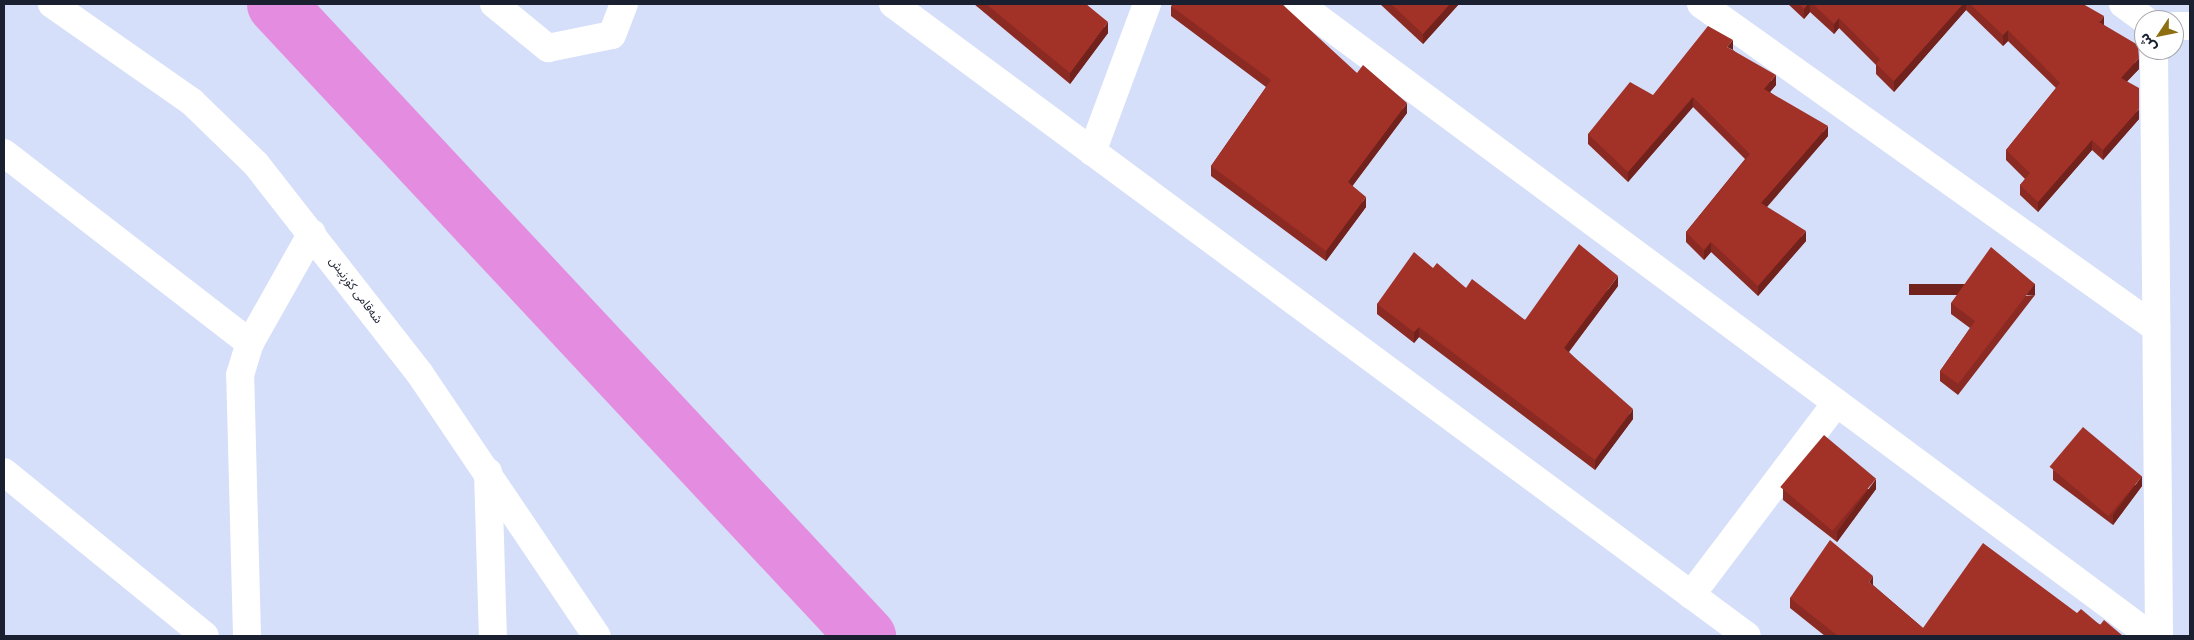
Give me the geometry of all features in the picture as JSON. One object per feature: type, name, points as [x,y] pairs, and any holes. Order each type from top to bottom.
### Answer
[{"type":"street","name":"شەقامی کۆڕنیش","points":[[52,4],[192,102],[256,164],[312,234],[488,472],[597,636]]},
{"type":"street","points":[[494,4],[548,48],[612,35],[624,4]]},
{"type":"street","points":[[893,4],[1747,636]]},
{"type":"street","points":[[1092,152],[1147,4]]},
{"type":"street","points":[[1299,4],[2151,636]]},
{"type":"street","points":[[1701,4],[2156,328]]},
{"type":"street","points":[[2123,4],[2134,12]]},
{"type":"street","points":[[2154,60],[2159,636]]},
{"type":"street","points":[[4,153],[250,343]]},
{"type":"street","points":[[247,636],[240,375],[250,343],[312,234]]},
{"type":"street","points":[[1691,595],[1836,403]]},
{"type":"street","points":[[4,472],[205,636]]},
{"type":"street","points":[[488,472],[493,636]]},
{"type":"building","points":[[986,4],[1086,4],[1108,22],[1070,73]]},
{"type":"building","points":[[1173,4],[1282,4],[1357,73],[1363,65],[1407,103],[1348,182],[1366,197],[1326,251],[1211,166],[1271,80],[1171,6]]},
{"type":"building","points":[[1391,4],[1450,4],[1423,34]]},
{"type":"building","points":[[1799,4],[1808,4],[1804,9]]},
{"type":"building","points":[[1813,4],[1963,4],[1894,81],[1876,64],[1880,59],[1839,18],[1834,24]]},
{"type":"building","points":[[1970,4],[2083,4],[2104,16],[2099,22],[2134,43],[2134,60],[2137,60],[2121,78],[2139,88],[2139,109],[2103,150],[2092,140],[2038,202],[2020,185],[2030,173],[2006,150],[2060,83],[2008,30],[2003,35]]},
{"type":"building","points":[[1708,26],[1733,40],[1727,47],[1776,75],[1764,89],[1828,126],[1761,203],[1806,231],[1758,286],[1711,242],[1704,250],[1686,232],[1750,154],[1693,97],[1628,172],[1588,134],[1630,82],[1653,95]]},
{"type":"building","points":[[1579,244],[1618,276],[1564,348],[1633,409],[1595,460],[1419,327],[1414,332],[1377,304],[1414,252],[1433,268],[1437,263],[1466,288],[1472,279],[1525,320]]},
{"type":"building","points":[[1991,247],[2035,284],[1958,384],[1940,371],[1975,321],[1951,303]]},
{"type":"building","points":[[2083,427],[2142,476],[2109,516],[2050,467]]},
{"type":"building","points":[[1824,435],[1876,479],[1832,531],[1780,487]]},
{"type":"building","points":[[1830,540],[1873,576],[1869,582],[1923,628],[1983,543],[2077,613],[2081,609],[2100,625],[2104,620],[2123,636],[1838,636],[1790,598]]},
{"type":"waterway","points":[[276,4],[866,636]]}]
